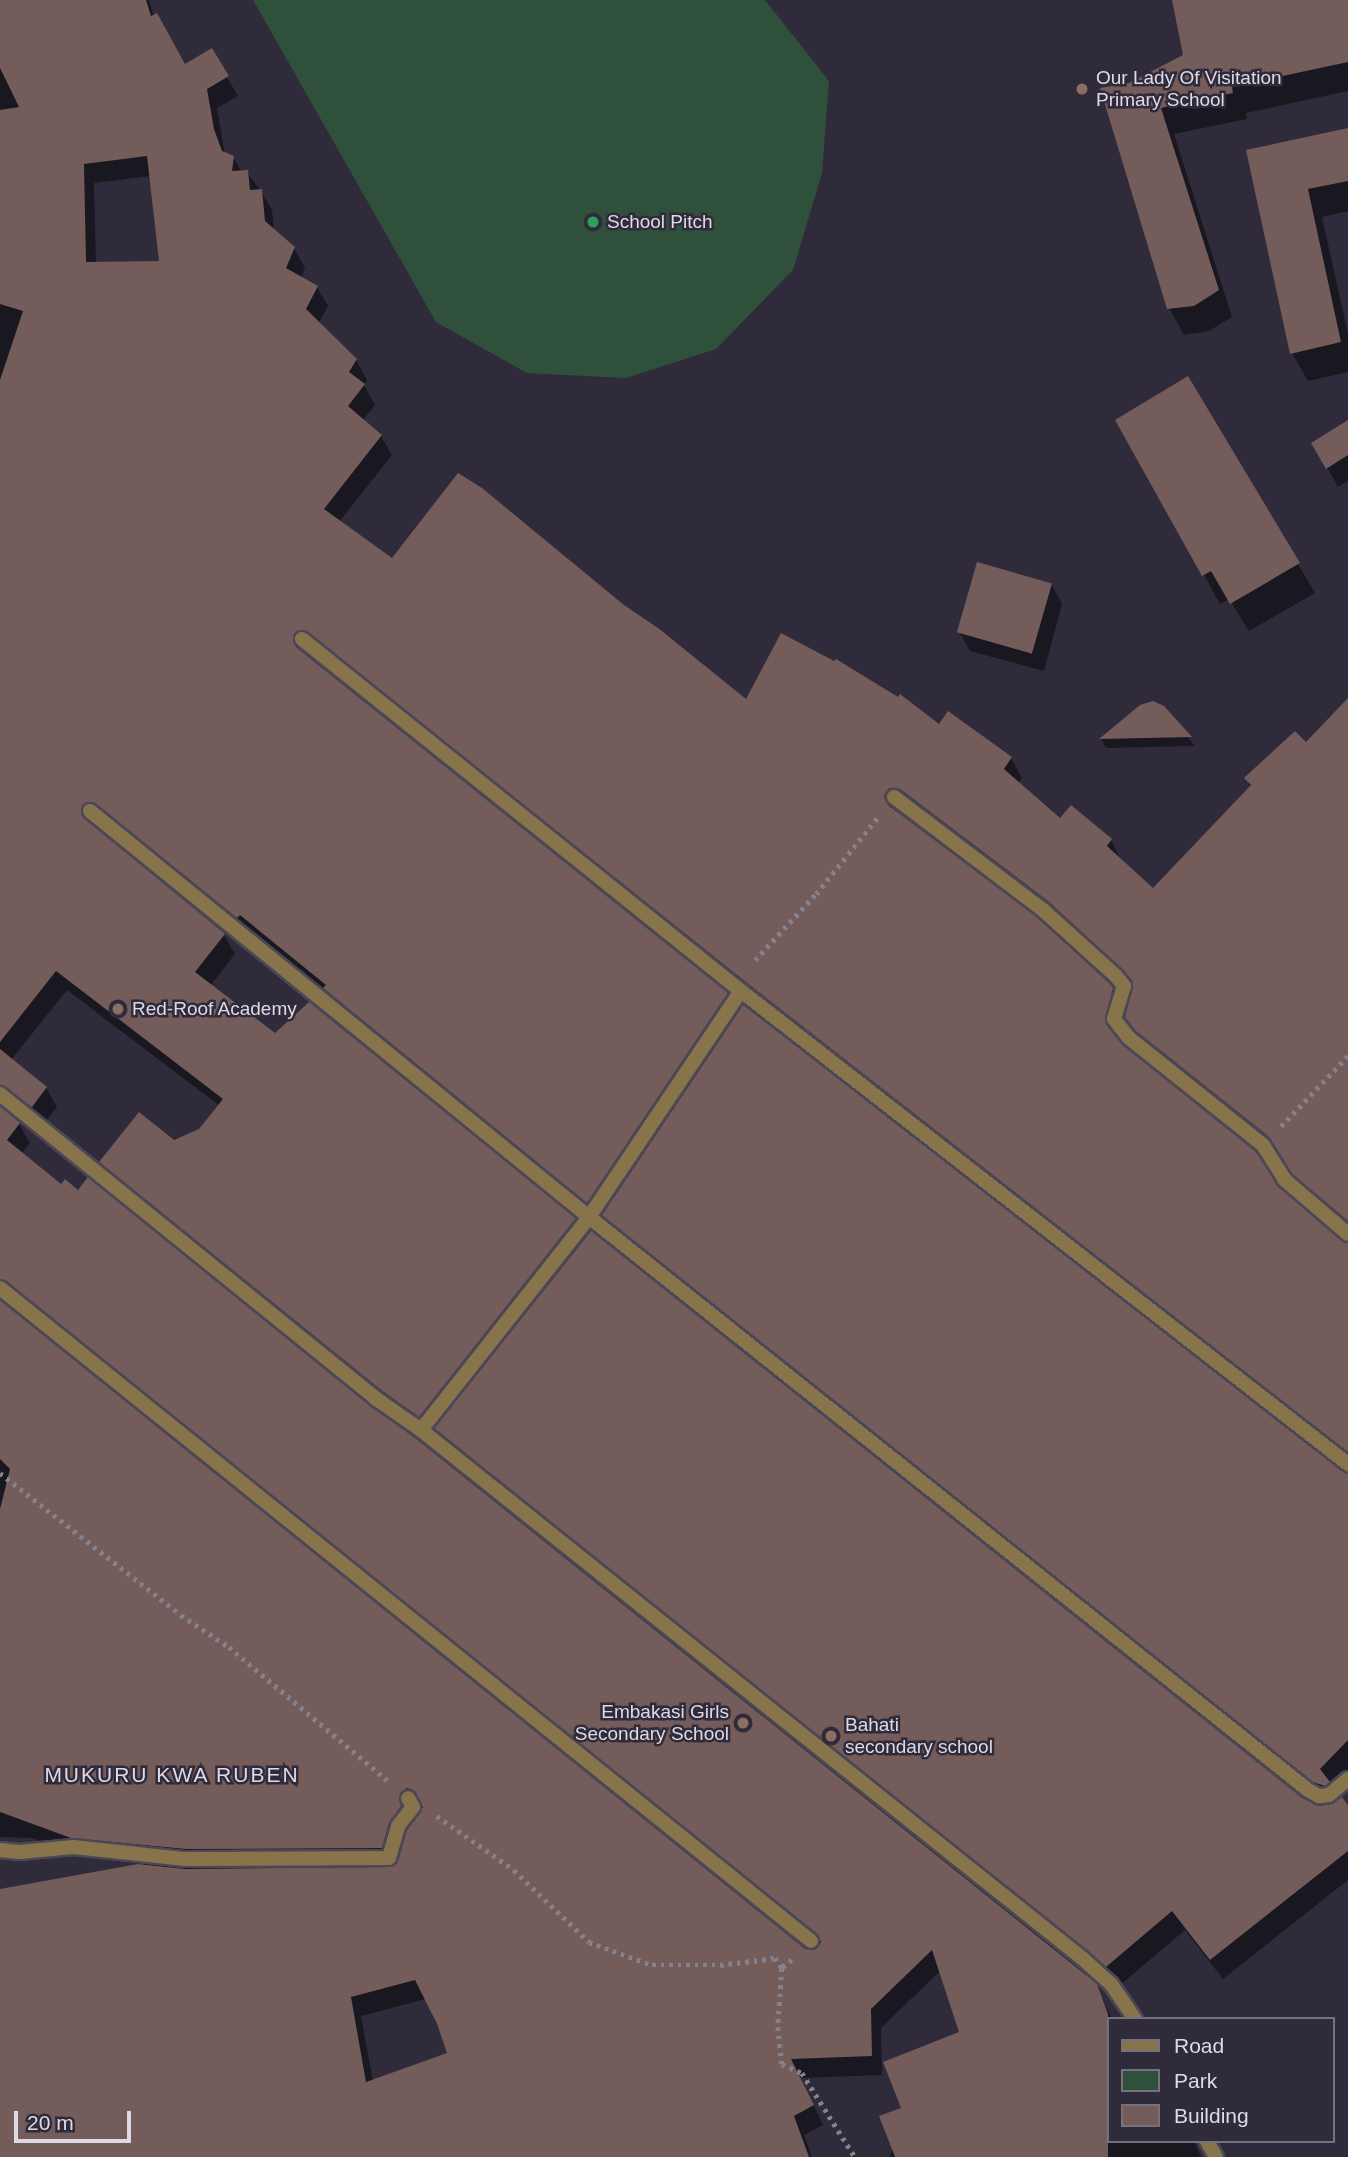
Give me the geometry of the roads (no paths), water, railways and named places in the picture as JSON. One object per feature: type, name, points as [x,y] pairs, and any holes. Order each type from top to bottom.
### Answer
[{"type":"street","points":[[302,639],[741,991],[1348,1464]]},
{"type":"street","points":[[894,797],[1043,910],[1116,976],[1124,986],[1114,1019],[1129,1038],[1263,1145],[1285,1180],[1348,1234]]},
{"type":"street","points":[[90,811],[589,1217],[1308,1790],[1319,1796],[1329,1795],[1348,1779]]},
{"type":"street","points":[[421,1430],[589,1217],[741,991]]},
{"type":"street","points":[[0,1094],[375,1398],[421,1430],[1082,1958],[1111,1984],[1134,2017]]},
{"type":"street","points":[[0,1288],[811,1941]]},
{"type":"street","points":[[0,1850],[19,1852],[74,1847],[185,1859],[389,1858],[398,1826],[413,1807],[408,1798]]},
{"type":"place","name":"Our Lady Of Visitation Primary School","points":[[1082,89]]},
{"type":"place","name":"School Pitch","points":[[593,222]]},
{"type":"place","name":"Red-Roof Academy","points":[[118,1009]]},
{"type":"place","name":"Embakasi Girls Secondary School","points":[[743,1723]]},
{"type":"place","name":"Bahati secondary school","points":[[831,1736]]},
{"type":"district","name":"MUKURU KWA RUBEN","points":[[172,1775]]}]
